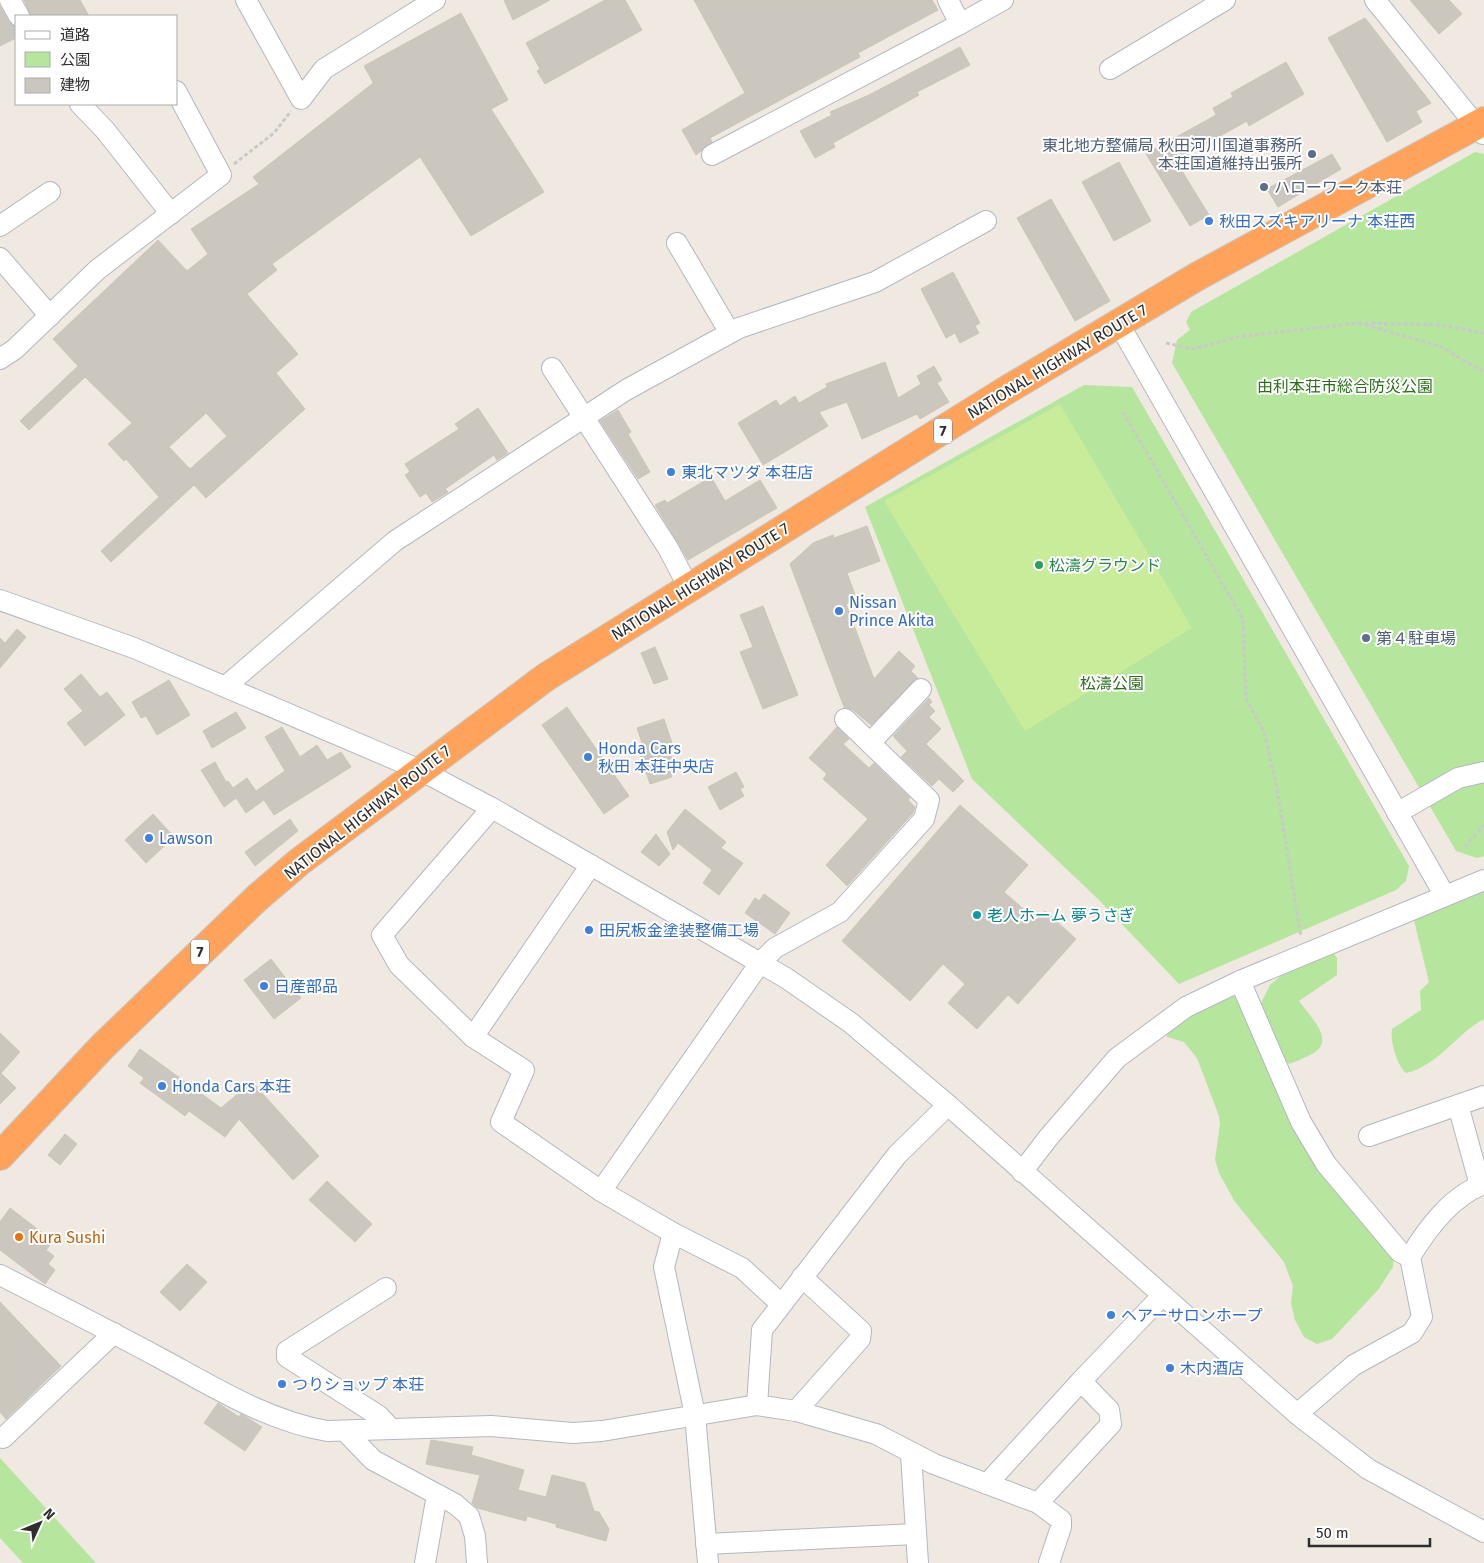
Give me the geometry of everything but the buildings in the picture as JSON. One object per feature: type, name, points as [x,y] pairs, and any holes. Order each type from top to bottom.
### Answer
[{"type":"highway","name":"NATIONAL HIGHWAY ROUTE 7","points":[[0,1156],[103,1046],[257,898],[420,770],[546,677],[1010,388],[1198,276],[1482,127]]},
{"type":"street","points":[[10,0],[18,15]]},
{"type":"street","points":[[246,0],[301,99],[324,69],[435,0]]},
{"type":"street","points":[[948,0],[960,24]]},
{"type":"street","points":[[712,155],[1003,0]]},
{"type":"street","points":[[1110,69],[1225,0]]},
{"type":"street","points":[[1375,0],[1482,127]]},
{"type":"street","points":[[0,359],[15,350],[97,270],[221,175],[178,95]]},
{"type":"street","points":[[81,105],[105,130],[171,214]]},
{"type":"street","points":[[0,226],[50,192]]},
{"type":"street","points":[[226,686],[395,542],[626,390],[730,333],[874,282],[986,221]]},
{"type":"street","points":[[677,243],[730,333]]},
{"type":"street","points":[[0,258],[50,316]]},
{"type":"street","points":[[1119,324],[1445,896]]},
{"type":"street","points":[[552,368],[668,548],[689,588]]},
{"type":"street","points":[[0,600],[134,648],[420,770],[492,808],[786,978],[851,1023],[948,1105],[1297,1414],[1368,1469],[1484,1532]]},
{"type":"street","points":[[870,743],[921,689]]},
{"type":"street","points":[[601,1191],[760,963],[775,948],[840,912],[924,819],[929,800],[845,719]]},
{"type":"street","points":[[1398,813],[1458,778],[1484,772]]},
{"type":"street","points":[[492,808],[382,935],[399,965],[472,1037],[524,1070],[500,1122],[601,1191],[673,1233],[742,1268],[781,1304]]},
{"type":"street","points":[[472,1037],[590,865]]},
{"type":"street","points":[[1022,1172],[1048,1138],[1117,1058],[1186,1007],[1240,981],[1484,880]]},
{"type":"street","points":[[1240,981],[1300,1122],[1326,1164],[1353,1199],[1400,1252],[1410,1258]]},
{"type":"street","points":[[1369,1136],[1484,1096]]},
{"type":"street","points":[[757,1405],[762,1330],[897,1155],[948,1105]]},
{"type":"street","points":[[1297,1414],[1354,1365],[1412,1333],[1422,1317],[1410,1258],[1422,1237],[1457,1199],[1482,1184],[1458,1105]]},
{"type":"street","points":[[673,1233],[664,1267],[696,1415],[707,1554],[916,1534]]},
{"type":"street","points":[[0,1275],[114,1333],[241,1402],[307,1428],[345,1431],[491,1426],[573,1434],[602,1431],[757,1405],[796,1411],[876,1434],[911,1454],[1038,1503],[1061,1520],[1061,1527],[1049,1563]]},
{"type":"street","points":[[796,1411],[860,1339],[861,1331],[802,1278]]},
{"type":"street","points":[[386,1288],[287,1352],[287,1357],[379,1416],[391,1429]]},
{"type":"street","points":[[987,1484],[1162,1296]]},
{"type":"street","points":[[3,1438],[114,1333]]},
{"type":"street","points":[[1038,1503],[1111,1424],[1109,1410],[1081,1381]]},
{"type":"street","points":[[345,1431],[373,1460],[455,1504],[469,1516],[475,1536],[477,1563]]},
{"type":"street","points":[[911,1454],[918,1563]]},
{"type":"street","points":[[425,1563],[437,1495]]},
{"type":"path","points":[[221,175],[274,133],[301,99]]},
{"type":"path","points":[[1357,323],[1439,346],[1484,372]]},
{"type":"path","points":[[1166,344],[1193,349],[1237,337],[1357,323],[1441,325],[1484,334]]},
{"type":"path","points":[[1123,412],[1243,620],[1246,699],[1264,732],[1272,766],[1302,943]]},
{"type":"path","points":[[1465,847],[1484,825]]},
{"type":"green space","name":"由利本荘市総合防災公園","points":[[1475,152],[1484,154],[1484,856],[1477,858],[1456,851],[1172,363],[1177,340],[1190,330],[1186,322],[1191,312]]},
{"type":"green space","name":"松濤公園","points":[[1084,385],[1132,387],[1409,866],[1406,881],[1396,890],[1179,984],[1099,900],[972,779],[865,507]]},
{"type":"green space","name":"松濤グラウンド","points":[[1060,404],[1192,628],[1025,731],[884,501]]},
{"type":"green space","points":[[1484,892],[1484,1019],[1465,1032],[1428,1064],[1406,1073],[1395,1052],[1392,1029],[1421,1010],[1420,991],[1429,982],[1414,920]]},
{"type":"green space","points":[[1334,954],[1337,958],[1337,975],[1299,1001],[1315,1021],[1322,1036],[1322,1043],[1318,1050],[1310,1055],[1284,1064],[1260,1014],[1261,1003],[1270,985],[1283,974]]},
{"type":"green space","points":[[1232,997],[1240,997],[1290,1114],[1394,1255],[1393,1267],[1378,1290],[1332,1339],[1317,1344],[1304,1337],[1295,1320],[1291,1303],[1293,1286],[1284,1262],[1235,1202],[1219,1173],[1215,1160],[1220,1124],[1219,1116],[1197,1058],[1184,1042],[1167,1037],[1167,1032],[1196,1013]]},
{"type":"green space","points":[[0,1458],[96,1563],[23,1563],[0,1538]]},
{"type":"place","name":"東北地方整備局 秋田河川国道事務所 本荘国道維持出張所","points":[[1312,154]]},
{"type":"place","name":"ハローワーク本荘","points":[[1264,187]]},
{"type":"place","name":"秋田スズキアリーナ 本荘西","points":[[1209,221]]},
{"type":"place","name":"東北マツダ 本荘店","points":[[671,472]]},
{"type":"place","name":"松濤グラウンド","points":[[1039,565]]},
{"type":"place","name":"Nissan Prince Akita","points":[[839,611]]},
{"type":"place","name":"第４駐車場","points":[[1366,638]]},
{"type":"place","name":"Honda Cars 秋田 本荘中央店","points":[[588,757]]},
{"type":"place","name":"Lawson","points":[[149,838]]},
{"type":"place","name":"老人ホーム 夢うさぎ","points":[[977,915]]},
{"type":"place","name":"田尻板金塗装整備工場","points":[[589,930]]},
{"type":"place","name":"日産部品","points":[[264,986]]},
{"type":"place","name":"Honda Cars 本荘","points":[[162,1086]]},
{"type":"place","name":"Kura Sushi","points":[[19,1237]]},
{"type":"place","name":"ヘアーサロンホープ","points":[[1111,1315]]},
{"type":"place","name":"木内酒店","points":[[1170,1368]]},
{"type":"place","name":"つりショップ 本荘","points":[[282,1384]]}]
